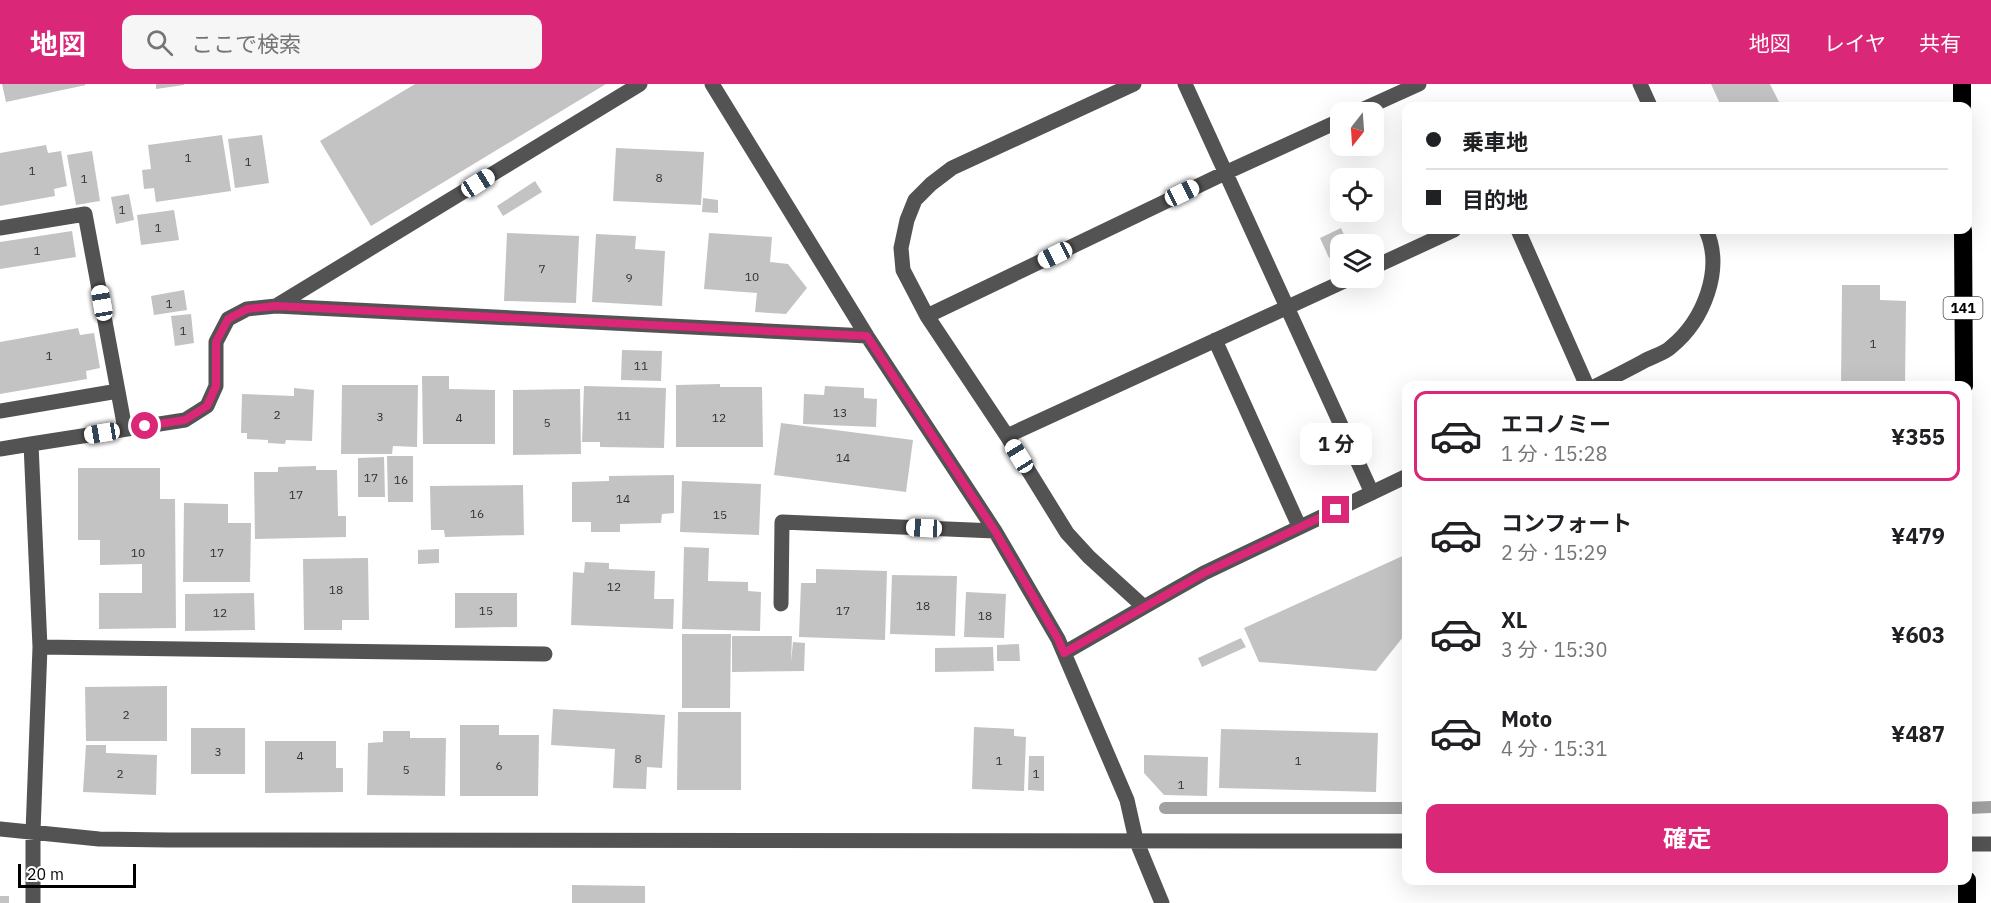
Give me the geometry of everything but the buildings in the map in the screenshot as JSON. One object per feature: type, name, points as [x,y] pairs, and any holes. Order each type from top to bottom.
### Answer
[{"type":"highway","points":[[1962,84],[1962,102]]},
{"type":"highway","name":"141","points":[[1963,234],[1964,381]]},
{"type":"highway","points":[[1967,885],[1967,903]]},
{"type":"street","points":[[276,306],[640,84]]},
{"type":"street","points":[[712,84],[867,336],[995,531],[1058,639],[1127,800],[1136,840],[1162,903]]},
{"type":"street","points":[[1134,84],[952,168],[915,200],[907,220],[901,248],[903,270],[927,316],[1007,436],[1067,534],[1144,608]]},
{"type":"street","points":[[1185,84],[1372,493]]},
{"type":"street","points":[[1379,102],[1419,84]]},
{"type":"street","points":[[1640,84],[1648,102]]},
{"type":"street","points":[[927,316],[1330,125]]},
{"type":"street","points":[[0,228],[85,214],[125,429]]},
{"type":"street","points":[[1384,262],[1445,234]]},
{"type":"street","points":[[1520,234],[1585,381]]},
{"type":"street","points":[[1606,381],[1670,348],[1694,322],[1707,294],[1712,271],[1711,242],[1708,234]]},
{"type":"street","points":[[1007,436],[1330,288]]},
{"type":"street","points":[[0,449],[185,420],[207,406],[216,386],[216,342],[228,319],[247,309],[276,306],[867,336]]},
{"type":"street","points":[[1215,340],[1299,526]]},
{"type":"street","points":[[0,411],[118,391]]},
{"type":"street","points":[[31,444],[40,647],[33,832],[33,903]]},
{"type":"street","points":[[1064,653],[1204,573],[1402,478]]},
{"type":"street","points":[[781,603],[782,522],[995,531]]},
{"type":"street","points":[[40,647],[545,654]]},
{"type":"street","points":[[0,829],[99,840],[1402,841]]},
{"type":"street","points":[[1972,844],[1991,843]]},
{"type":"waterway","points":[[1972,808],[1991,807]]},
{"type":"waterway","points":[[1165,808],[1402,808]]},
{"type":"route","points":[[145,426],[185,420],[207,406],[216,386],[216,342],[228,319],[247,309],[276,306],[867,336],[995,531],[1064,653],[1204,573],[1336,510]]}]
